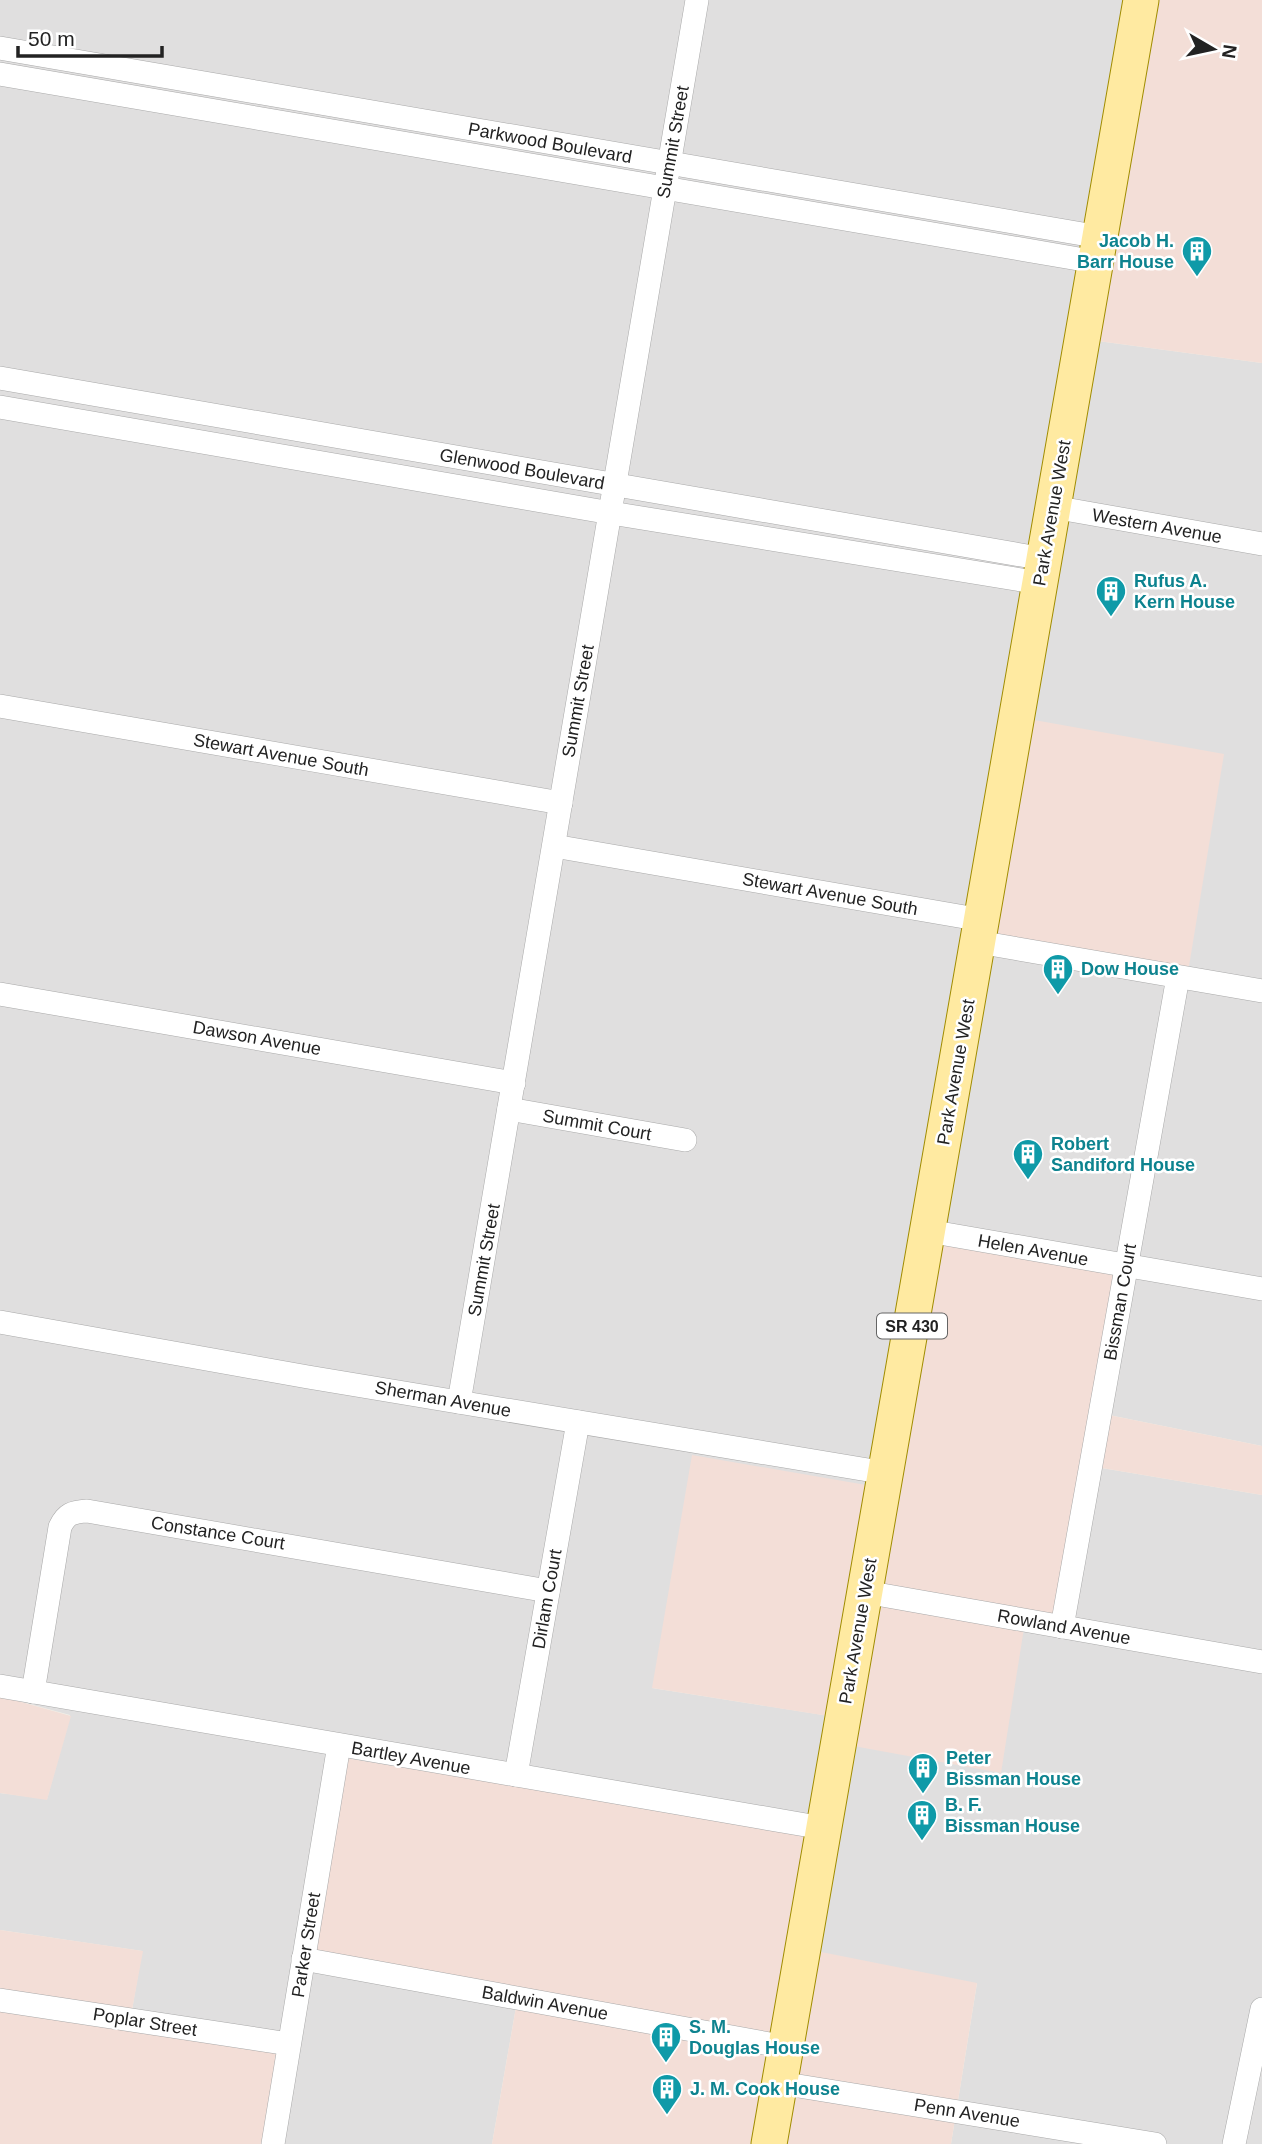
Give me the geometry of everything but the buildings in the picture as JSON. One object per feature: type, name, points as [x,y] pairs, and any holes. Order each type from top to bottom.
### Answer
[{"type":"main road","name":"Park Avenue West","points":[[769,2144],[1141,0]]},
{"type":"street","name":"Summit Street","points":[[460,1402],[698,0]]},
{"type":"street","name":"Parkwood Boulevard","points":[[0,48],[670,163],[1098,250]]},
{"type":"street","points":[[0,74],[666,188],[1098,250]]},
{"type":"street","name":"Glenwood Boulevard","points":[[0,377],[615,485],[1042,571]]},
{"type":"street","name":"Glenwood Boulevard","points":[[0,407],[611,513],[1042,571]]},
{"type":"street","name":"Western Avenue","points":[[1052,507],[1262,544]]},
{"type":"street","name":"Stewart Avenue South","points":[[0,706],[561,803]]},
{"type":"street","name":"Stewart Avenue South","points":[[554,846],[980,931],[1178,977],[1262,990]]},
{"type":"street","name":"Bissman Court","points":[[1062,1627],[1178,977]]},
{"type":"street","name":"Dawson Avenue","points":[[0,994],[514,1083]]},
{"type":"street","name":"Summit Court","points":[[509,1109],[685,1140]]},
{"type":"street","name":"Helen Avenue","points":[[928,1231],[1262,1289]]},
{"type":"street","name":"Sherman Avenue","points":[[0,1322],[886,1473]]},
{"type":"street","name":"Dirlam Court","points":[[516,1776],[578,1422]]},
{"type":"street","name":"Constance Court","points":[[33,1692],[60,1527],[65,1516],[74,1512],[87,1511],[280,1543],[548,1591]]},
{"type":"street","name":"Rowland Avenue","points":[[865,1592],[1262,1662]]},
{"type":"street","name":"Bartley Avenue","points":[[0,1686],[823,1828]]},
{"type":"street","name":"Parker Street","points":[[273,2144],[339,1745]]},
{"type":"street","name":"Baldwin Avenue","points":[[303,1959],[786,2047]]},
{"type":"street","name":"Poplar Street","points":[[0,2000],[289,2044]]},
{"type":"street","points":[[1234,2144],[1262,2009]]},
{"type":"street","name":"Penn Avenue","points":[[780,2083],[1154,2144]]},
{"type":"shaded area","points":[[0,0],[1124,0],[1068,337],[1262,363],[1262,1446],[1094,1412],[872,1487],[652,1688],[842,1718],[1024,1627],[1084,1465],[1262,1495],[1262,2144],[951,2144],[977,1983],[519,1990],[492,2144],[264,2144],[132,2010],[142,1951],[0,1930],[0,1793],[47,1799],[70,1715],[0,1696]]},
{"type":"shaded area","points":[[1124,0],[1262,0],[1262,363],[1068,337]]},
{"type":"shaded area","points":[[1006,715],[1224,754],[1188,972],[967,933]]},
{"type":"shaded area","points":[[914,1217],[1119,1256],[1094,1412],[1262,1446],[1262,1495],[1084,1465],[1054,1632],[1024,1628],[1001,1773],[837,1743],[841,1718],[652,1688],[692,1455],[872,1486]]},
{"type":"shaded area","points":[[0,1696],[71,1716],[47,1800],[0,1793]]},
{"type":"shaded area","points":[[345,1758],[816,1835],[796,1947],[977,1983],[951,2144],[492,2144],[519,1990],[312,1951]]},
{"type":"shaded area","points":[[0,1930],[143,1951],[132,2010],[282,2034],[264,2144],[0,2144]]},
{"type":"place","name":"Jacob H. Barr House","points":[[1197,278]]},
{"type":"place","name":"Rufus A. Kern House","points":[[1111,618]]},
{"type":"place","name":"Dow House","points":[[1058,996]]},
{"type":"place","name":"Robert Sandiford House","points":[[1028,1181]]},
{"type":"place","name":"Peter Bissman House","points":[[923,1795]]},
{"type":"place","name":"B. F. Bissman House","points":[[922,1842]]},
{"type":"place","name":"S. M. Douglas House","points":[[666,2064]]},
{"type":"place","name":"J. M. Cook House","points":[[667,2116]]}]
